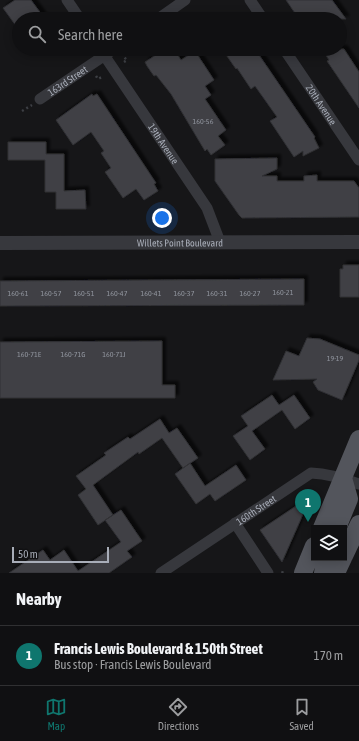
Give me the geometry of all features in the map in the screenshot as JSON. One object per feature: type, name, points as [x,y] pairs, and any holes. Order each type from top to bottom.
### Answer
[{"type":"main road","points":[[338,525],[349,499],[359,439]]},
{"type":"main road","points":[[324,525],[353,482]]},
{"type":"main road","points":[[347,550],[359,524]]},
{"type":"main road","points":[[303,573],[311,553]]},
{"type":"main road","points":[[323,573],[325,561]]},
{"type":"main road","points":[[336,573],[342,561]]},
{"type":"street","points":[[67,0],[75,12]]},
{"type":"street","points":[[168,12],[185,0]]},
{"type":"street","points":[[250,0],[258,12]]},
{"type":"street","name":"163rd Street","points":[[40,99],[99,56]]},
{"type":"street","name":"19th Avenue","points":[[109,56],[207,208],[220,242]]},
{"type":"street","name":"20th Avenue","points":[[289,56],[359,160]]},
{"type":"street","name":"Willets Point Boulevard","points":[[0,243],[359,242]]},
{"type":"street","name":"160th Street","points":[[161,573],[311,473],[324,474],[353,482]]},
{"type":"street","points":[[235,523],[268,573]]},
{"type":"path","points":[[124,57],[127,60],[124,62]]},
{"type":"path","points":[[96,76],[98,79],[102,77]]},
{"type":"building","points":[[15,0],[31,0],[40,12],[12,12],[12,20],[3,8]]},
{"type":"building","points":[[286,0],[332,0],[341,12],[294,12]]},
{"type":"building","points":[[347,54],[359,72],[359,108],[327,61],[329,60],[326,56],[347,56]]},
{"type":"building","points":[[154,56],[178,56],[181,60],[187,56],[198,56],[214,80],[205,86],[211,95],[205,99],[226,130],[218,136],[225,145],[211,155],[207,149],[205,151],[171,94],[156,75],[154,76],[145,62]]},
{"type":"building","points":[[227,56],[260,56],[315,137],[314,138],[319,148],[303,156],[303,151],[294,157],[270,121],[277,117],[255,86],[251,89],[237,68],[236,69]]},
{"type":"building","points":[[92,94],[93,96],[97,94],[156,183],[154,184],[158,191],[144,200],[136,189],[123,198],[105,172],[111,168],[101,153],[104,151],[91,132],[73,145],[56,120]]},
{"type":"building","points":[[8,142],[46,142],[46,154],[64,154],[64,191],[85,190],[86,209],[56,209],[56,192],[45,192],[45,160],[8,160]]},
{"type":"building","points":[[277,158],[277,169],[262,176],[277,176],[277,181],[304,181],[304,176],[317,175],[317,181],[354,181],[359,188],[359,217],[242,218],[215,181],[215,159]]},
{"type":"building","points":[[343,265],[359,265],[359,297],[340,297],[340,269],[343,269]]},
{"type":"building","points":[[304,279],[304,305],[0,306],[0,281]]},
{"type":"building","points":[[307,338],[320,339],[359,355],[359,360],[342,400],[318,390],[313,382],[317,379],[273,380],[286,351],[299,356]]},
{"type":"building","points":[[162,341],[162,385],[175,385],[175,398],[0,398],[0,342]]},
{"type":"building","points":[[272,395],[279,405],[294,395],[310,418],[295,429],[282,410],[252,431],[265,449],[250,460],[233,436],[248,426],[241,416]]},
{"type":"building","points":[[160,419],[169,433],[177,428],[198,458],[183,468],[162,438],[139,454],[138,452],[93,485],[113,515],[98,525],[78,495],[86,489],[76,476],[106,455],[104,453],[128,437],[130,439]]},
{"type":"building","points":[[190,463],[205,486],[236,465],[246,480],[215,501],[210,494],[196,504],[175,474]]},
{"type":"building","points":[[311,496],[282,562],[260,530]]},
{"type":"building","points":[[121,510],[142,541],[127,551],[132,557],[109,573],[9,573],[43,550],[50,560],[64,550],[78,571],[121,542],[105,520]]},
{"type":"place","name":"Francis Lewis Boulevard & 150th Street","points":[[308,522]]}]
